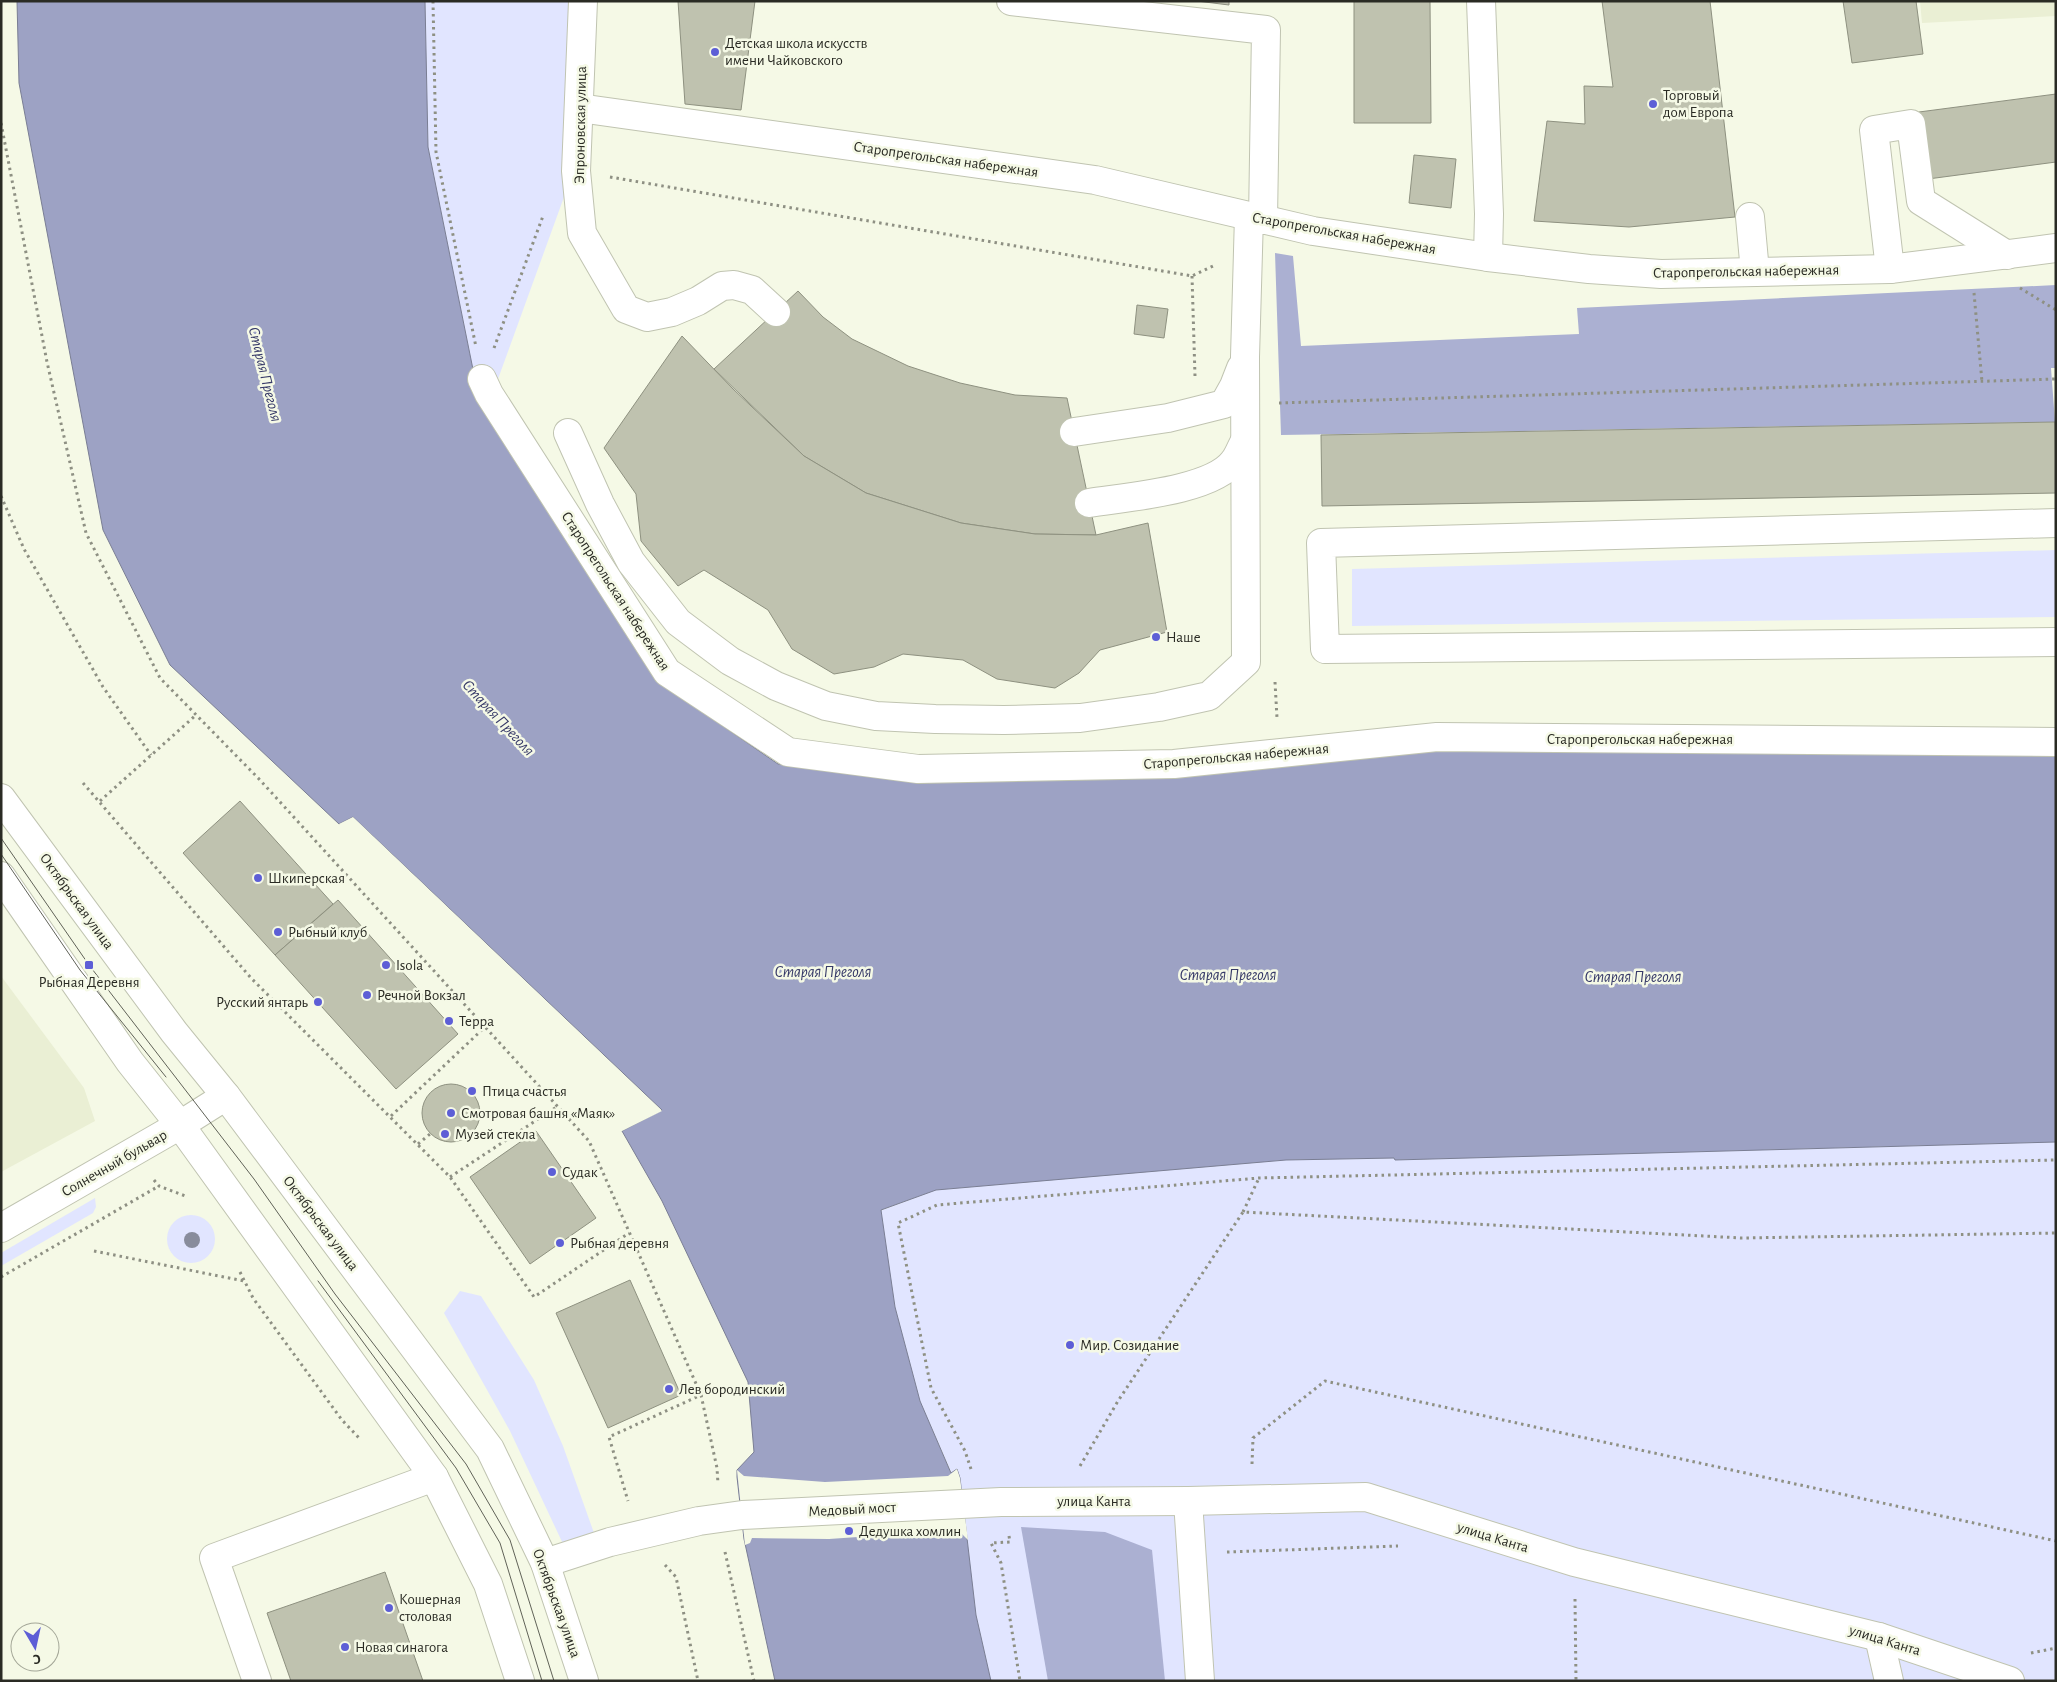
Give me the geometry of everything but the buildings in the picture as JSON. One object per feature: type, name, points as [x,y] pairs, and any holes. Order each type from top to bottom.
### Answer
[{"type":"street","name":"Эпроновская улица","points":[[583,1],[576,171],[582,233],[626,309],[647,317],[672,312],[698,301],[722,286],[734,285],[752,290],[776,312]]},
{"type":"street","points":[[568,433],[600,504],[631,562],[678,622],[730,661],[776,686],[826,706],[876,716],[1004,720],[1080,718],[1159,707],[1209,696],[1246,662],[1245,357],[1248,250],[1256,218],[1266,30],[1011,1]]},
{"type":"street","points":[[1482,1],[1489,214],[1488,257]]},
{"type":"street","name":"Старопрегольская набережная","points":[[579,108],[1095,180],[1313,231],[1488,257],[1589,269],[1652,273],[1890,269],[2056,248]]},
{"type":"street","points":[[1890,269],[1874,130],[1911,124],[1921,201],[2007,255]]},
{"type":"street","points":[[1750,217],[1755,272]]},
{"type":"street","points":[[1074,432],[1168,418],[1224,404],[1234,386],[1245,357]]},
{"type":"street","name":"Старопрегольская набережная","points":[[482,379],[489,394],[667,672],[788,752],[918,769],[1174,764],[1437,737],[2056,742]]},
{"type":"street","points":[[1089,503],[1171,490],[1198,483],[1221,473],[1234,462],[1245,441]]},
{"type":"street","points":[[2056,524],[1321,543],[1325,649],[2056,642]]},
{"type":"street","name":"Октябрьская улица","points":[[1,798],[174,1032],[226,1096],[490,1449],[545,1563],[584,1681]]},
{"type":"street","points":[[1,876],[130,1062],[180,1126],[434,1477],[488,1584],[520,1681]]},
{"type":"street","name":"Солнечный бульвар","points":[[1,1228],[180,1126],[226,1096]]},
{"type":"street","points":[[257,1681],[214,1558],[434,1477]]},
{"type":"street","name":"улица Канта","points":[[963,1504],[1060,1501],[1366,1498],[1574,1562],[1879,1637],[2010,1681]]},
{"type":"street","points":[[1188,1501],[1200,1681]]},
{"type":"street","name":"Медовый мост","points":[[545,1563],[610,1542],[638,1536],[721,1525],[963,1504]]},
{"type":"street","points":[[1879,1637],[1889,1681]]},
{"type":"path","points":[[433,1],[436,152],[482,379]]},
{"type":"path","points":[[1,123],[47,362],[86,533],[160,678],[260,780],[589,1141],[701,1395],[717,1468],[721,1525],[754,1681]]},
{"type":"path","points":[[482,379],[556,182],[576,171],[1192,276],[1248,250]]},
{"type":"path","points":[[1971,258],[1982,382]]},
{"type":"path","points":[[1273,403],[2056,379]]},
{"type":"path","points":[[1,496],[24,549],[93,670],[151,755]]},
{"type":"path","points":[[100,802],[196,715]]},
{"type":"path","points":[[83,783],[251,978],[450,1177],[534,1297],[630,1233]]},
{"type":"path","points":[[391,1116],[486,1026]]},
{"type":"path","points":[[450,1177],[558,1106]]},
{"type":"path","points":[[418,1144],[430,1134]]},
{"type":"path","points":[[132,1153],[159,1186],[192,1199]]},
{"type":"path","points":[[974,1476],[965,1451],[931,1388],[898,1223],[937,1205],[1259,1178],[2056,1160]]},
{"type":"path","points":[[1060,1501],[1118,1401],[1243,1212],[1259,1178]]},
{"type":"path","points":[[1,1277],[159,1186]]},
{"type":"path","points":[[1243,1212],[1742,1238],[2056,1233]]},
{"type":"path","points":[[94,1251],[245,1281]]},
{"type":"path","points":[[238,1268],[253,1298],[342,1420],[364,1443]]},
{"type":"path","points":[[1249,1500],[1253,1438],[1325,1381],[2056,1541]]},
{"type":"path","points":[[698,1681],[676,1577],[638,1536],[609,1438],[701,1395]]},
{"type":"path","points":[[1010,1542],[991,1543],[1000,1563],[1020,1681]]},
{"type":"path","points":[[1224,1552],[1396,1545],[1405,1548]]},
{"type":"path","points":[[1574,1562],[1576,1681]]},
{"type":"shaded area","points":[[425,1],[583,1],[568,186],[498,379],[480,404],[428,147]]},
{"type":"shaded area","points":[[1920,1],[2056,1],[2056,16],[1922,23]]},
{"type":"shaded area","points":[[1275,253],[1293,256],[1301,346],[1579,334],[1577,308],[2056,285],[2056,368],[2051,368],[2055,422],[1281,435]]},
{"type":"shaded area","points":[[2056,550],[2056,617],[1352,626],[1352,569]]},
{"type":"shaded area","points":[[1,976],[84,1088],[95,1121],[1,1172]]},
{"type":"shaded area","points":[[2056,1142],[2056,1681],[991,1681],[976,1615],[952,1474],[920,1401],[895,1307],[880,1211],[936,1190],[1286,1160],[1394,1158],[1395,1160]]},
{"type":"shaded area","points":[[95,1198],[96,1207],[93,1213],[1,1266],[1,1253]]},
{"type":"shaded area","points":[[191,1215],[200,1217],[208,1222],[213,1230],[215,1239],[213,1248],[208,1256],[200,1261],[191,1263],[182,1261],[174,1256],[169,1248],[167,1239],[169,1230],[174,1222],[182,1217]]},
{"type":"shaded area","points":[[460,1291],[481,1296],[534,1380],[563,1446],[594,1533],[564,1546],[510,1431],[444,1313]]},
{"type":"shaded area","points":[[1021,1527],[1105,1532],[1152,1550],[1165,1681],[1048,1681]]},
{"type":"water","name":"Старая Преголя","points":[[17,1],[425,1],[428,147],[480,404],[659,682],[778,764],[914,781],[1429,749],[2056,750],[2056,1142],[1395,1160],[1394,1158],[1286,1160],[936,1190],[881,1210],[895,1307],[920,1401],[951,1473],[957,1469],[960,1478],[976,1615],[991,1681],[775,1681],[744,1539],[737,1477],[737,1470],[754,1452],[748,1382],[662,1201],[622,1131],[662,1110],[353,817],[339,824],[170,665],[103,530],[19,83]]},
{"type":"pier","points":[[353,817],[662,1111],[622,1131],[620,1129],[658,1110],[352,820],[341,826],[339,824]]},
{"type":"pier","points":[[957,1469],[960,1478],[968,1540],[962,1534],[930,1532],[829,1539],[752,1538],[750,1543],[745,1545],[737,1470],[744,1476],[825,1482],[948,1476]]},
{"type":"tram line","points":[[1,838],[89,965],[254,1179],[335,1294],[466,1464],[510,1540],[554,1681]]},
{"type":"tram line","points":[[1,854],[80,970],[166,1077]]},
{"type":"tram line","points":[[318,1281],[456,1468],[500,1543],[542,1681]]},
{"type":"place","name":"Детская школа искусств имени Чайковского","points":[[715,52]]},
{"type":"place","name":"Торговый дом Европа","points":[[1653,104]]},
{"type":"place","name":"Наше","points":[[1156,637]]},
{"type":"place","name":"Шкиперская","points":[[258,878]]},
{"type":"place","name":"Рыбный клуб","points":[[278,932]]},
{"type":"place","name":"Рыбная Деревня","points":[[89,965]]},
{"type":"place","name":"Isola","points":[[386,965]]},
{"type":"place","name":"Речной Вокзал","points":[[367,995]]},
{"type":"place","name":"Русский янтарь","points":[[318,1002]]},
{"type":"place","name":"Терра","points":[[449,1021]]},
{"type":"place","name":"Птица счастья","points":[[472,1091]]},
{"type":"place","name":"Смотровая башня «Маяк»","points":[[451,1113]]},
{"type":"place","name":"Музей стекла","points":[[445,1134]]},
{"type":"place","name":"Судак","points":[[552,1172]]},
{"type":"place","name":"Рыбная деревня","points":[[560,1243]]},
{"type":"place","name":"Мир. Созидание","points":[[1070,1345]]},
{"type":"place","name":"Лев бородинский","points":[[669,1389]]},
{"type":"place","name":"Дедушка хомлин","points":[[849,1531]]},
{"type":"place","name":"Кошерная столовая","points":[[389,1608]]},
{"type":"place","name":"Новая синагога","points":[[345,1647]]}]
